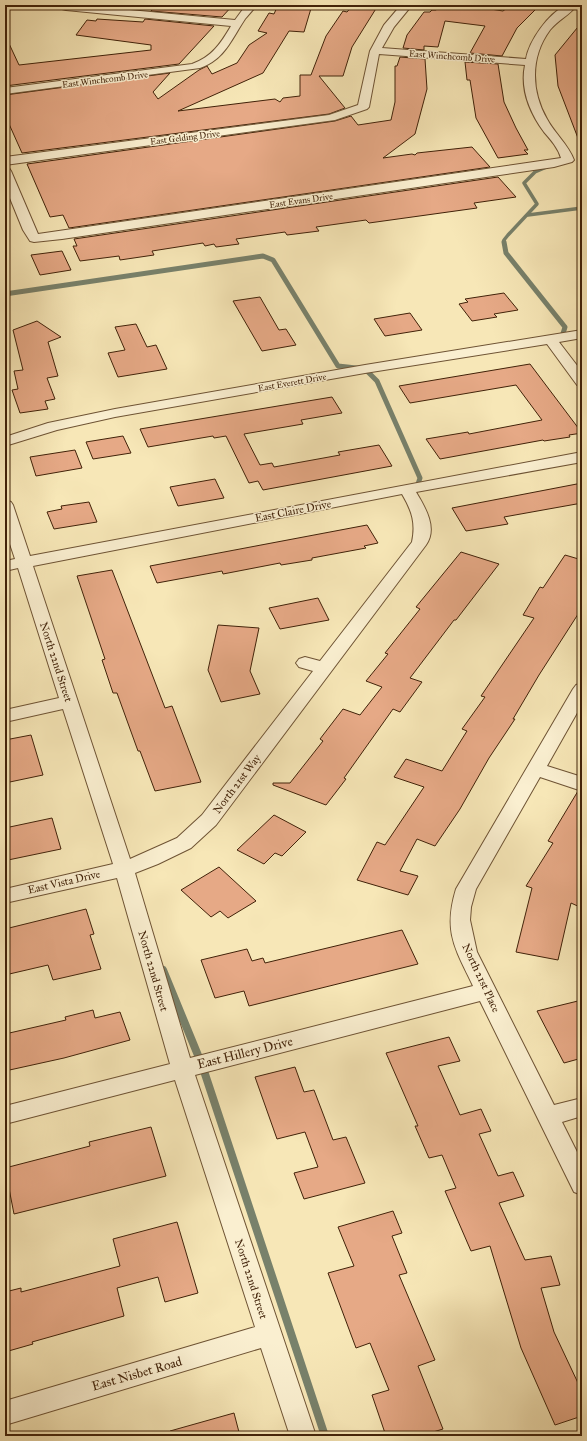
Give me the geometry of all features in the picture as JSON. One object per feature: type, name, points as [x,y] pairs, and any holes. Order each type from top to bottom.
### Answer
[{"type":"street","points":[[66,7],[237,23],[252,5]]},
{"type":"street","points":[[375,51],[384,32],[407,5]]},
{"type":"street","points":[[529,62],[540,35],[563,11],[572,5]]},
{"type":"street","name":"East Winchcomb Drive","points":[[5,91],[194,67],[205,63],[218,53],[237,23]]},
{"type":"street","name":"East Winchcomb Drive","points":[[375,51],[529,62]]},
{"type":"street","name":"East Gelding Drive","points":[[5,161],[331,118],[363,107],[366,99],[371,64],[375,51]]},
{"type":"street","name":"East Evans Drive","points":[[5,171],[29,230],[34,238],[554,164],[568,160],[566,152],[541,120],[533,102],[528,83],[529,62]]},
{"type":"street","name":"East Everett Drive","points":[[5,442],[53,426],[115,413],[365,369],[582,334]]},
{"type":"street","points":[[550,339],[582,382]]},
{"type":"street","name":"East Claire Drive","points":[[14,565],[407,489],[582,457]]},
{"type":"street","name":"North 21st Way","points":[[124,869],[151,859],[184,843],[209,820],[420,542],[424,527],[420,513],[407,489]]},
{"type":"street","name":"North 22nd Street","points":[[5,505],[14,565],[69,702],[124,869],[182,1069],[304,1436]]},
{"type":"street","points":[[305,663],[324,668]]},
{"type":"street","name":"North 21st Place","points":[[582,689],[466,888],[461,907],[459,925],[467,952],[582,1185]]},
{"type":"street","points":[[5,716],[69,702]]},
{"type":"street","points":[[536,769],[582,784]]},
{"type":"street","name":"East Vista Drive","points":[[5,896],[124,869]]},
{"type":"street","name":"East Hillery Drive","points":[[5,1115],[486,991]]},
{"type":"street","points":[[548,1116],[582,1107]]},
{"type":"street","name":"East Nisbet Road","points":[[5,1413],[270,1334]]},
{"type":"building","points":[[156,5],[233,5],[222,17],[151,11]]},
{"type":"building","points":[[278,5],[312,5],[304,32],[289,31],[263,73],[178,111],[275,99],[280,102],[283,98],[300,96],[300,75],[311,75],[326,36],[343,11],[347,12],[353,5],[377,7],[352,47],[343,76],[319,76],[345,108],[329,114],[22,153],[5,115],[5,95],[170,73],[153,92],[158,99],[207,66],[212,74],[237,63],[249,45],[267,33],[258,31],[269,13],[274,14]]},
{"type":"building","points":[[442,5],[466,5],[503,11],[511,5],[540,5],[517,28],[502,56],[470,53],[485,26],[445,21],[438,47],[424,46],[424,50],[403,48],[407,35],[424,12],[436,10]]},
{"type":"building","points":[[97,19],[143,22],[145,19],[214,26],[179,64],[5,86],[5,35],[19,65],[151,50],[151,45],[76,35],[87,20],[96,21]]},
{"type":"building","points":[[582,22],[581,146],[558,86],[555,55]]},
{"type":"building","points":[[400,57],[425,59],[427,89],[415,134],[383,158],[472,147],[490,167],[69,228],[63,215],[50,217],[27,164],[335,121],[351,116],[358,125],[391,120],[395,102],[395,66],[397,66]]},
{"type":"building","points":[[465,62],[498,64],[504,102],[528,150],[524,150],[528,154],[498,158],[476,118],[470,80],[467,80]]},
{"type":"building","points":[[498,177],[516,197],[474,203],[477,208],[369,223],[366,220],[316,227],[319,231],[287,235],[285,232],[236,239],[239,244],[216,247],[214,244],[205,246],[203,243],[152,251],[154,255],[120,260],[119,256],[80,261],[73,246],[77,246],[74,239]]},
{"type":"building","points":[[62,251],[71,270],[40,275],[31,255]]},
{"type":"building","points":[[504,293],[518,310],[494,314],[497,317],[472,321],[459,304],[468,302],[465,299]]},
{"type":"building","points":[[260,297],[279,330],[286,329],[296,345],[262,351],[233,301]]},
{"type":"building","points":[[410,313],[422,330],[385,336],[374,319]]},
{"type":"building","points":[[37,321],[61,337],[48,342],[58,376],[47,378],[55,399],[45,401],[48,409],[20,413],[12,390],[18,389],[14,371],[23,370],[13,330]]},
{"type":"building","points":[[136,324],[147,347],[156,345],[167,369],[118,377],[108,353],[125,350],[115,327]]},
{"type":"building","points":[[530,364],[582,433],[569,435],[570,437],[543,440],[440,459],[426,439],[468,432],[469,434],[542,420],[516,385],[410,403],[399,386]]},
{"type":"building","points":[[332,397],[342,413],[301,420],[303,424],[244,434],[260,465],[272,463],[274,467],[340,455],[338,452],[379,445],[392,466],[263,490],[258,481],[249,483],[226,436],[214,438],[213,436],[148,447],[140,429]]},
{"type":"building","points":[[123,436],[131,453],[93,459],[86,442]]},
{"type":"building","points":[[75,450],[82,468],[36,476],[30,457]]},
{"type":"building","points":[[215,479],[224,498],[178,506],[170,487]]},
{"type":"building","points":[[582,483],[582,503],[504,517],[508,524],[466,531],[452,508]]},
{"type":"building","points":[[89,502],[97,522],[54,529],[47,512],[62,509],[61,506]]},
{"type":"building","points":[[367,525],[378,543],[364,546],[366,548],[312,558],[312,560],[281,565],[280,563],[223,574],[222,571],[157,583],[150,566]]},
{"type":"building","points":[[461,552],[499,564],[410,678],[422,682],[400,712],[393,709],[344,778],[346,779],[326,805],[273,785],[273,783],[290,783],[323,741],[320,739],[343,709],[360,715],[382,687],[366,681],[388,654],[385,653],[420,609],[416,607]]},
{"type":"building","points":[[565,555],[582,560],[582,608],[539,675],[513,719],[515,719],[489,758],[460,809],[435,846],[417,839],[400,871],[418,876],[408,895],[357,880],[377,842],[385,845],[424,787],[394,777],[406,759],[442,771],[467,731],[462,729],[485,697],[481,696],[534,618],[523,615],[540,587],[543,588]]},
{"type":"building","points":[[112,570],[165,708],[172,706],[201,782],[155,791],[140,751],[138,751],[117,693],[113,693],[102,660],[105,659],[77,576]]},
{"type":"building","points":[[318,598],[329,620],[280,629],[269,608]]},
{"type":"building","points":[[218,625],[259,628],[250,671],[260,694],[221,702],[208,670]]},
{"type":"building","points":[[31,735],[43,775],[5,783],[5,740]]},
{"type":"building","points":[[578,791],[582,792],[582,908],[571,903],[558,960],[516,952],[532,888],[526,886],[553,843],[548,841]]},
{"type":"building","points":[[274,815],[306,832],[282,856],[275,853],[264,864],[237,850]]},
{"type":"building","points":[[52,818],[61,849],[8,860],[5,849],[5,828]]},
{"type":"building","points":[[219,867],[256,901],[228,918],[220,911],[211,917],[181,890]]},
{"type":"building","points":[[86,909],[94,934],[90,935],[101,969],[53,980],[48,965],[5,975],[5,929]]},
{"type":"building","points":[[402,930],[418,964],[249,1006],[244,991],[215,998],[201,960],[247,949],[252,961],[263,958],[265,963]]},
{"type":"building","points":[[582,1000],[582,1058],[564,1063],[537,1011]]},
{"type":"building","points":[[93,1010],[95,1018],[120,1012],[130,1040],[64,1058],[5,1071],[5,1034],[66,1020],[65,1017]]},
{"type":"building","points":[[449,1037],[460,1061],[438,1066],[460,1115],[481,1109],[491,1131],[479,1134],[498,1176],[513,1172],[524,1196],[499,1203],[525,1260],[551,1256],[560,1285],[541,1288],[554,1332],[578,1383],[582,1381],[582,1416],[555,1425],[521,1348],[490,1246],[471,1251],[445,1191],[456,1188],[442,1155],[429,1158],[415,1126],[418,1126],[386,1053]]},
{"type":"building","points":[[295,1067],[304,1092],[314,1090],[333,1140],[346,1137],[365,1183],[304,1199],[294,1173],[318,1167],[305,1132],[277,1139],[255,1077]]},
{"type":"building","points":[[151,1127],[166,1176],[14,1214],[5,1168],[90,1146],[89,1142]]},
{"type":"building","points":[[393,1211],[402,1233],[392,1236],[407,1273],[399,1275],[435,1360],[418,1366],[443,1429],[420,1436],[386,1436],[372,1395],[389,1390],[370,1343],[356,1348],[328,1273],[354,1266],[338,1227]]},
{"type":"building","points":[[177,1222],[198,1293],[165,1302],[158,1277],[117,1288],[124,1316],[32,1342],[33,1344],[5,1352],[5,1292],[21,1288],[21,1292],[120,1266],[113,1239]]},
{"type":"building","points":[[234,1413],[240,1436],[171,1436],[170,1431]]},
{"type":"waterway","points":[[504,242],[508,235],[537,204],[524,183],[535,172],[549,166]]},
{"type":"waterway","points":[[528,215],[582,208]]},
{"type":"waterway","points":[[504,242],[506,253],[565,327],[562,337]]},
{"type":"waterway","points":[[5,294],[263,256],[273,260],[338,366],[365,369],[377,381],[420,478],[416,490]]},
{"type":"waterway","points":[[163,970],[202,1065],[325,1436]]}]
